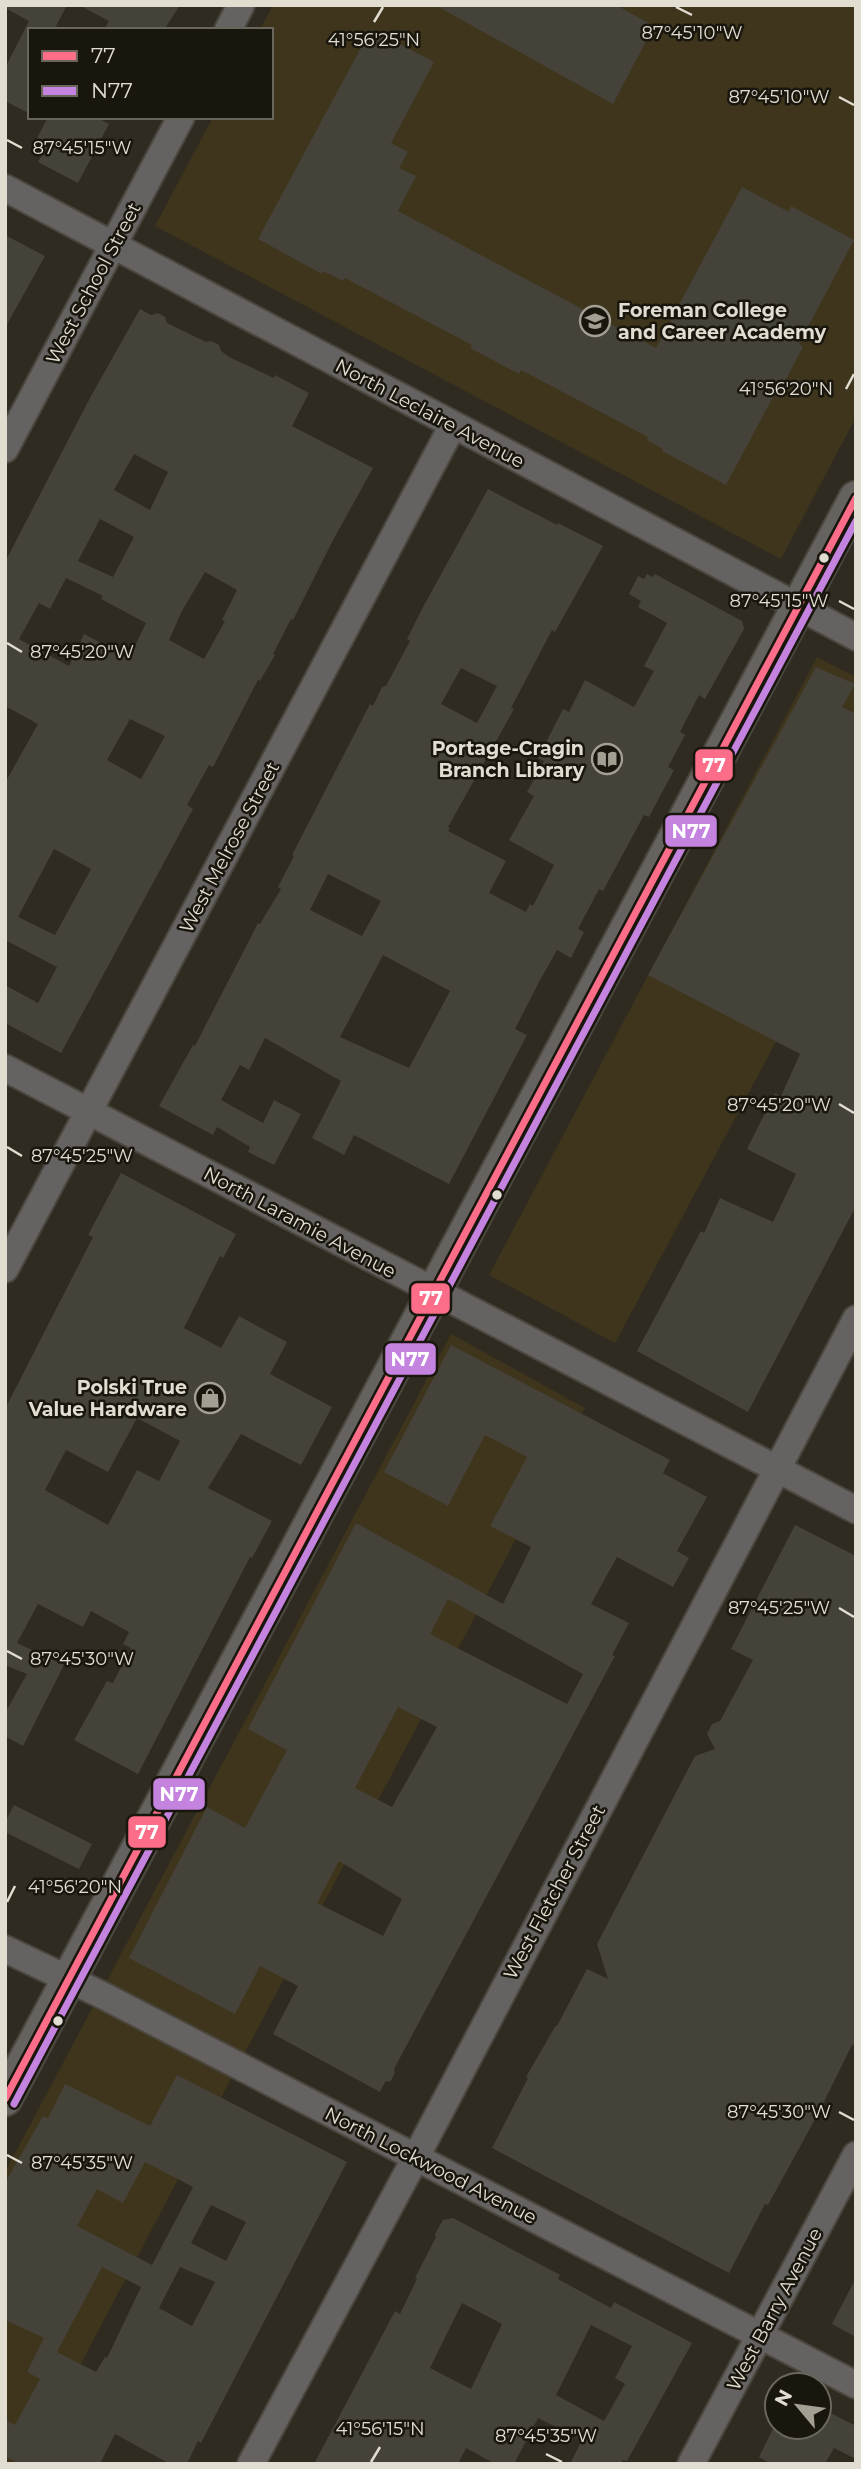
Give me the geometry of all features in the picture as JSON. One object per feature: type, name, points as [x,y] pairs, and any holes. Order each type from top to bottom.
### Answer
[{"type":"main road","points":[[5,2099],[856,498]]},
{"type":"street","points":[[229,28],[241,5]]},
{"type":"street","name":"West School Street","points":[[5,449],[180,119]]},
{"type":"street","name":"North Leclaire Avenue","points":[[5,188],[856,637]]},
{"type":"street","name":"West Melrose Street","points":[[5,1269],[453,425]]},
{"type":"street","name":"North Laramie Avenue","points":[[5,1068],[856,1510]]},
{"type":"street","name":"West Fletcher Street","points":[[251,2464],[416,2157],[856,1319]]},
{"type":"street","name":"North Lockwood Avenue","points":[[5,1949],[69,1979],[856,2385]]},
{"type":"street","name":"West Barry Avenue","points":[[691,2464],[856,2155]]},
{"type":"shaded area","name":"Foreman College and Career Academy","points":[[273,5],[856,5],[856,417],[781,559],[155,226],[212,119],[273,119],[273,28],[261,28]]},
{"type":"shaded area","points":[[817,657],[856,677],[856,892],[615,1343],[489,1275]]},
{"type":"shaded area","points":[[451,1334],[585,1408],[28,2464],[5,2464],[5,2172]]},
{"type":"building","points":[[5,5],[67,5],[55,28],[28,28],[28,113],[5,101],[5,68],[29,21],[5,8]]},
{"type":"building","points":[[79,5],[180,5],[165,28],[105,28],[109,21]]},
{"type":"building","points":[[435,5],[616,5],[654,26],[613,104]]},
{"type":"building","points":[[371,29],[434,62],[391,143],[408,152],[399,168],[416,176],[398,211],[656,348],[742,187],[789,212],[791,206],[854,240],[799,344],[803,347],[785,381],[782,380],[726,485],[662,451],[663,449],[647,440],[648,437],[521,370],[519,374],[470,348],[472,345],[345,278],[343,281],[323,271],[322,274],[258,239]]},
{"type":"building","points":[[47,119],[100,119],[109,124],[78,183],[38,162],[41,156],[31,150]]},
{"type":"building","points":[[5,235],[45,256],[5,328]]},
{"type":"building","points":[[140,309],[151,315],[158,313],[165,317],[167,323],[206,342],[219,345],[221,351],[229,357],[274,378],[275,375],[309,393],[292,426],[373,468],[293,620],[291,619],[273,654],[275,655],[260,681],[258,680],[213,767],[209,765],[187,805],[193,809],[61,1053],[5,1023],[5,985],[38,1003],[57,967],[5,940],[5,783],[38,724],[5,706],[5,562],[91,396]],"holes":[[[134,454],[168,472],[150,510],[114,490]],[[100,519],[134,537],[113,577],[78,561]],[[205,572],[237,590],[222,620],[225,621],[204,659],[169,640]],[[66,578],[103,596],[101,599],[146,623],[129,658],[84,634],[69,666],[19,639],[39,603],[50,609]],[[130,719],[165,736],[141,779],[107,760]],[[54,849],[91,869],[55,935],[18,917]]]},
{"type":"building","points":[[488,489],[603,546],[555,632],[552,630],[511,708],[514,709],[448,827],[448,831],[506,861],[489,893],[526,912],[530,904],[533,906],[554,865],[509,840],[534,796],[527,792],[544,761],[538,758],[563,709],[569,712],[585,680],[634,707],[654,671],[644,666],[667,623],[638,607],[641,601],[629,594],[638,576],[644,579],[647,574],[653,577],[655,574],[742,621],[744,629],[705,699],[699,695],[680,732],[685,735],[668,767],[674,770],[649,817],[644,815],[603,891],[599,889],[578,929],[584,932],[571,958],[557,950],[539,982],[515,1029],[527,1035],[449,1184],[354,1135],[344,1155],[312,1138],[341,1081],[265,1038],[249,1070],[240,1065],[221,1100],[263,1123],[274,1100],[301,1114],[274,1165],[248,1152],[250,1147],[217,1127],[213,1135],[159,1106],[193,1045],[195,1046],[258,923],[260,924],[281,889],[278,887],[294,856],[292,855],[370,704],[373,706],[382,687],[386,686],[410,641],[407,639]],"holes":[[[461,668],[497,686],[477,723],[441,704]],[[328,874],[381,901],[362,936],[310,910]],[[383,955],[450,991],[409,1068],[340,1037]]]},
{"type":"building","points":[[816,667],[855,684],[842,707],[856,714],[856,1206],[748,1412],[637,1351],[701,1231],[704,1233],[720,1198],[773,1222],[796,1174],[747,1149],[775,1093],[781,1096],[800,1054],[648,975]]},
{"type":"building","points":[[121,1173],[236,1234],[223,1258],[220,1256],[184,1328],[221,1348],[239,1316],[287,1342],[270,1374],[332,1407],[301,1465],[241,1434],[208,1488],[272,1521],[252,1558],[250,1557],[138,1774],[74,1740],[107,1681],[113,1683],[131,1648],[123,1644],[129,1632],[91,1611],[83,1627],[38,1604],[17,1643],[64,1665],[23,1746],[5,1736],[5,1713],[27,1674],[5,1665],[5,1409],[93,1237],[88,1235]],"holes":[[[137,1418],[180,1441],[159,1481],[137,1470],[108,1525],[45,1490],[66,1450],[108,1472]]]},
{"type":"building","points":[[451,1345],[670,1460],[663,1473],[707,1497],[677,1551],[689,1558],[673,1587],[617,1557],[591,1604],[629,1623],[612,1655],[615,1656],[394,2069],[391,2081],[385,2082],[380,2092],[273,2034],[298,1986],[260,1966],[235,2014],[129,1958],[207,1807],[245,1828],[287,1750],[248,1729],[356,1523],[503,1604],[531,1547],[490,1526],[527,1457],[485,1435],[448,1506],[384,1472]],"holes":[[[448,1599],[583,1674],[567,1704],[430,1634]],[[398,1707],[437,1727],[392,1807],[355,1788]],[[339,1861],[402,1899],[383,1936],[317,1903]]]},
{"type":"building","points":[[795,1525],[856,1556],[856,2045],[852,2045],[819,2112],[768,2205],[765,2204],[729,2273],[492,2148],[528,2078],[526,2077],[587,1969],[608,1979],[597,1944],[695,1756],[715,1749],[707,1734],[712,1724],[720,1721],[753,1660],[731,1649]]},
{"type":"building","points":[[14,1805],[92,1844],[79,1869],[5,1832],[5,1822]]},
{"type":"building","points":[[177,2075],[347,2162],[201,2443],[198,2441],[187,2464],[170,2464],[115,2434],[100,2464],[20,2464],[5,2456],[5,2420],[15,2425],[40,2379],[27,2372],[44,2338],[5,2320],[5,2183],[43,2116],[48,2118],[65,2084],[150,2126]],"holes":[[[145,2162],[193,2187],[152,2265],[77,2226],[97,2189],[123,2203]],[[211,2205],[246,2222],[226,2261],[191,2243]],[[102,2267],[141,2287],[107,2358],[105,2357],[96,2372],[57,2352]],[[180,2267],[215,2282],[192,2326],[159,2308]]]},
{"type":"building","points":[[453,2218],[560,2275],[558,2279],[611,2308],[614,2302],[692,2343],[627,2461],[623,2460],[620,2464],[570,2464],[582,2440],[538,2418],[514,2464],[495,2464],[466,2448],[458,2464],[314,2464],[395,2311],[400,2314],[443,2220]],"holes":[[[462,2303],[502,2324],[471,2389],[430,2368]],[[591,2325],[632,2346],[615,2378],[625,2384],[604,2421],[556,2395]]]},
{"type":"building","points":[[856,2278],[856,2337],[832,2324]]},
{"type":"building","points":[[833,2414],[856,2426],[856,2459],[834,2448],[825,2464],[771,2464],[759,2457],[767,2441],[833,2441]]},
{"type":"transit line","name":"77","points":[[5,2099],[856,498]]},
{"type":"transit line","name":"N77","points":[[14,2104],[856,521]]},
{"type":"place","name":"Foreman College and Career Academy","points":[[595,321]]},
{"type":"place","name":"Portage-Cragin Branch Library","points":[[607,759]]},
{"type":"place","name":"Polski True Value Hardware","points":[[210,1398]]}]
